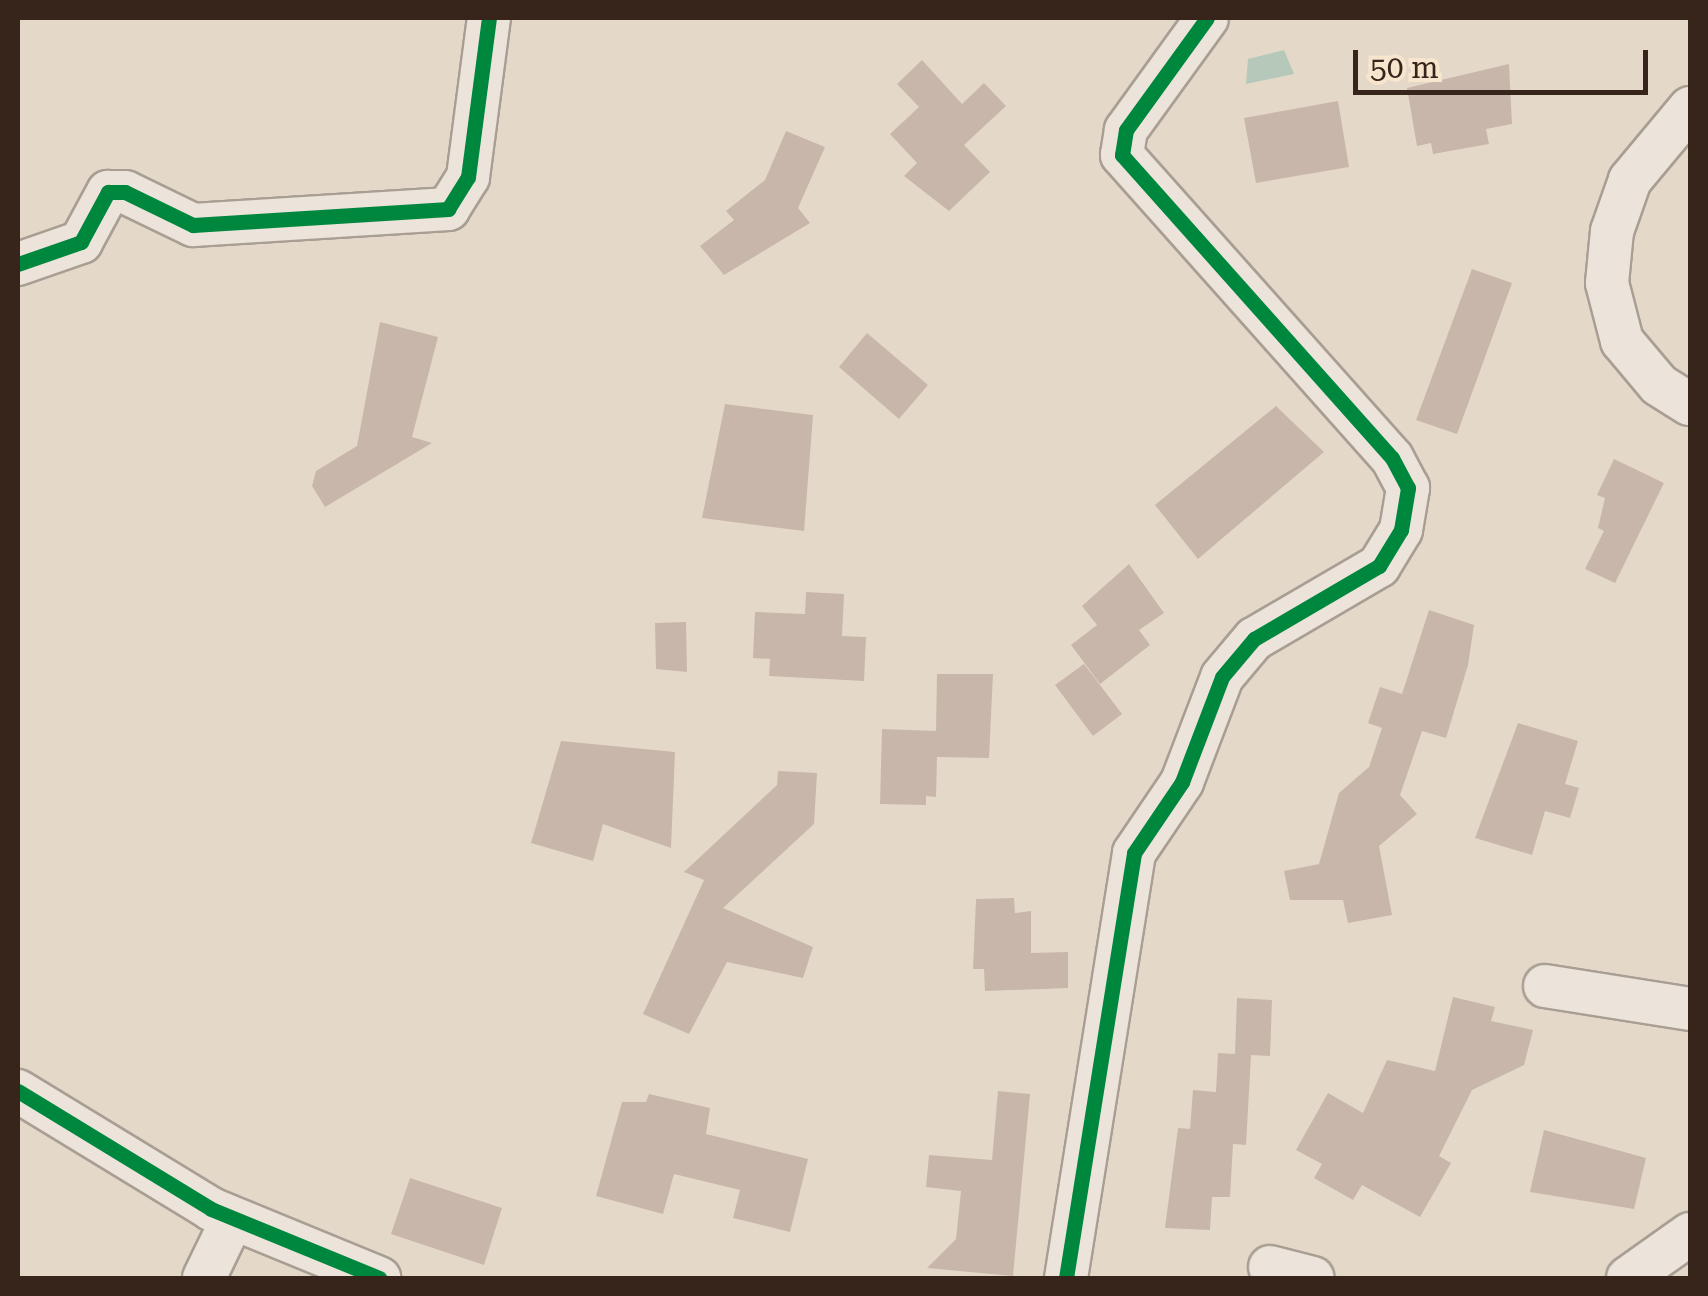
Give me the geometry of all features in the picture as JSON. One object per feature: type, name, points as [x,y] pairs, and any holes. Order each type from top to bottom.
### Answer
[{"type":"street","points":[[18,264],[80,242],[108,192],[126,192],[194,226],[448,209],[468,177],[489,18]]},
{"type":"street","points":[[1066,1278],[1134,853],[1182,782],[1222,677],[1254,638],[1379,566],[1401,530],[1408,488],[1392,458],[1122,155],[1126,130],[1208,18]]},
{"type":"street","points":[[1690,108],[1630,180],[1612,231],[1607,283],[1622,341],[1659,385],[1690,404]]},
{"type":"street","points":[[1545,986],[1690,1009]]},
{"type":"street","points":[[18,1091],[232,1220],[379,1278]]},
{"type":"street","points":[[204,1278],[232,1220]]},
{"type":"street","points":[[1628,1278],[1690,1234]]},
{"type":"street","points":[[1270,1267],[1313,1278]]},
{"type":"shaded area","points":[[1284,50],[1294,74],[1246,84],[1248,59]]},
{"type":"building","points":[[922,60],[962,104],[984,83],[1006,106],[964,145],[990,172],[949,211],[904,176],[917,163],[890,134],[919,107],[897,84]]},
{"type":"building","points":[[1509,64],[1512,124],[1486,129],[1489,144],[1433,154],[1431,143],[1417,146],[1407,88]]},
{"type":"building","points":[[1338,101],[1349,167],[1256,183],[1244,118]]},
{"type":"building","points":[[786,131],[825,147],[798,208],[810,223],[724,275],[700,246],[734,220],[726,211],[765,180]]},
{"type":"building","points":[[1472,269],[1512,283],[1457,434],[1416,420]]},
{"type":"building","points":[[380,322],[438,337],[412,437],[432,443],[325,507],[312,486],[316,471],[357,446]]},
{"type":"building","points":[[867,333],[928,385],[899,419],[839,367]]},
{"type":"building","points":[[725,404],[813,415],[804,531],[702,518]]},
{"type":"building","points":[[1276,406],[1324,452],[1198,559],[1155,505]]},
{"type":"building","points":[[1614,459],[1664,483],[1615,583],[1585,569],[1604,531],[1598,528],[1605,498],[1597,495]]},
{"type":"building","points":[[1129,564],[1164,613],[1139,630],[1150,645],[1100,684],[1071,645],[1097,625],[1082,606]]},
{"type":"building","points":[[806,592],[844,594],[842,636],[866,637],[864,681],[769,676],[770,659],[753,658],[755,612],[805,614]]},
{"type":"building","points":[[1429,610],[1474,625],[1468,665],[1446,738],[1422,731],[1400,795],[1417,814],[1379,846],[1392,915],[1348,923],[1343,900],[1290,900],[1284,871],[1319,864],[1339,793],[1369,767],[1382,728],[1368,723],[1380,687],[1402,694]]},
{"type":"building","points":[[686,622],[687,672],[656,669],[655,623]]},
{"type":"building","points":[[1084,664],[1122,714],[1093,736],[1055,685]]},
{"type":"building","points":[[937,674],[993,674],[989,758],[937,757],[936,797],[926,796],[926,805],[880,804],[882,729],[936,731]]},
{"type":"building","points":[[1518,723],[1578,741],[1565,784],[1579,788],[1570,818],[1545,811],[1532,855],[1475,838]]},
{"type":"building","points":[[561,741],[675,752],[671,848],[603,824],[593,861],[531,843]]},
{"type":"building","points":[[778,771],[817,773],[814,824],[723,908],[813,947],[803,978],[727,962],[689,1034],[643,1014],[704,880],[684,872],[777,785]]},
{"type":"building","points":[[1014,898],[1015,913],[1031,911],[1031,953],[1068,952],[1068,988],[985,991],[984,969],[973,969],[976,899]]},
{"type":"building","points":[[1453,997],[1495,1007],[1491,1021],[1533,1030],[1524,1065],[1472,1090],[1439,1156],[1451,1163],[1420,1217],[1362,1185],[1353,1200],[1314,1178],[1322,1164],[1296,1150],[1328,1093],[1363,1113],[1387,1060],[1435,1071]]},
{"type":"building","points":[[1237,998],[1272,1000],[1270,1056],[1251,1055],[1246,1145],[1233,1144],[1230,1197],[1212,1197],[1210,1230],[1165,1228],[1178,1128],[1190,1129],[1193,1090],[1216,1092],[1218,1053],[1235,1054]]},
{"type":"building","points":[[998,1091],[1030,1094],[1013,1276],[927,1268],[956,1239],[961,1191],[926,1187],[929,1155],[992,1160]]},
{"type":"building","points":[[649,1094],[710,1108],[706,1134],[808,1159],[790,1232],[733,1218],[740,1190],[674,1174],[663,1214],[596,1196],[622,1102],[646,1102]]},
{"type":"building","points":[[1544,1130],[1646,1158],[1634,1209],[1530,1192]]},
{"type":"building","points":[[410,1178],[502,1208],[484,1265],[391,1234]]},
{"type":"cycle path","points":[[18,264],[81,242],[108,192],[125,192],[193,225],[448,209],[468,177],[489,18]]},
{"type":"cycle path","points":[[1066,1278],[1134,853],[1182,782],[1222,677],[1254,639],[1379,566],[1401,530],[1408,488],[1392,458],[1122,155],[1126,130],[1207,18]]},
{"type":"cycle path","points":[[18,1091],[211,1209],[379,1278]]}]
